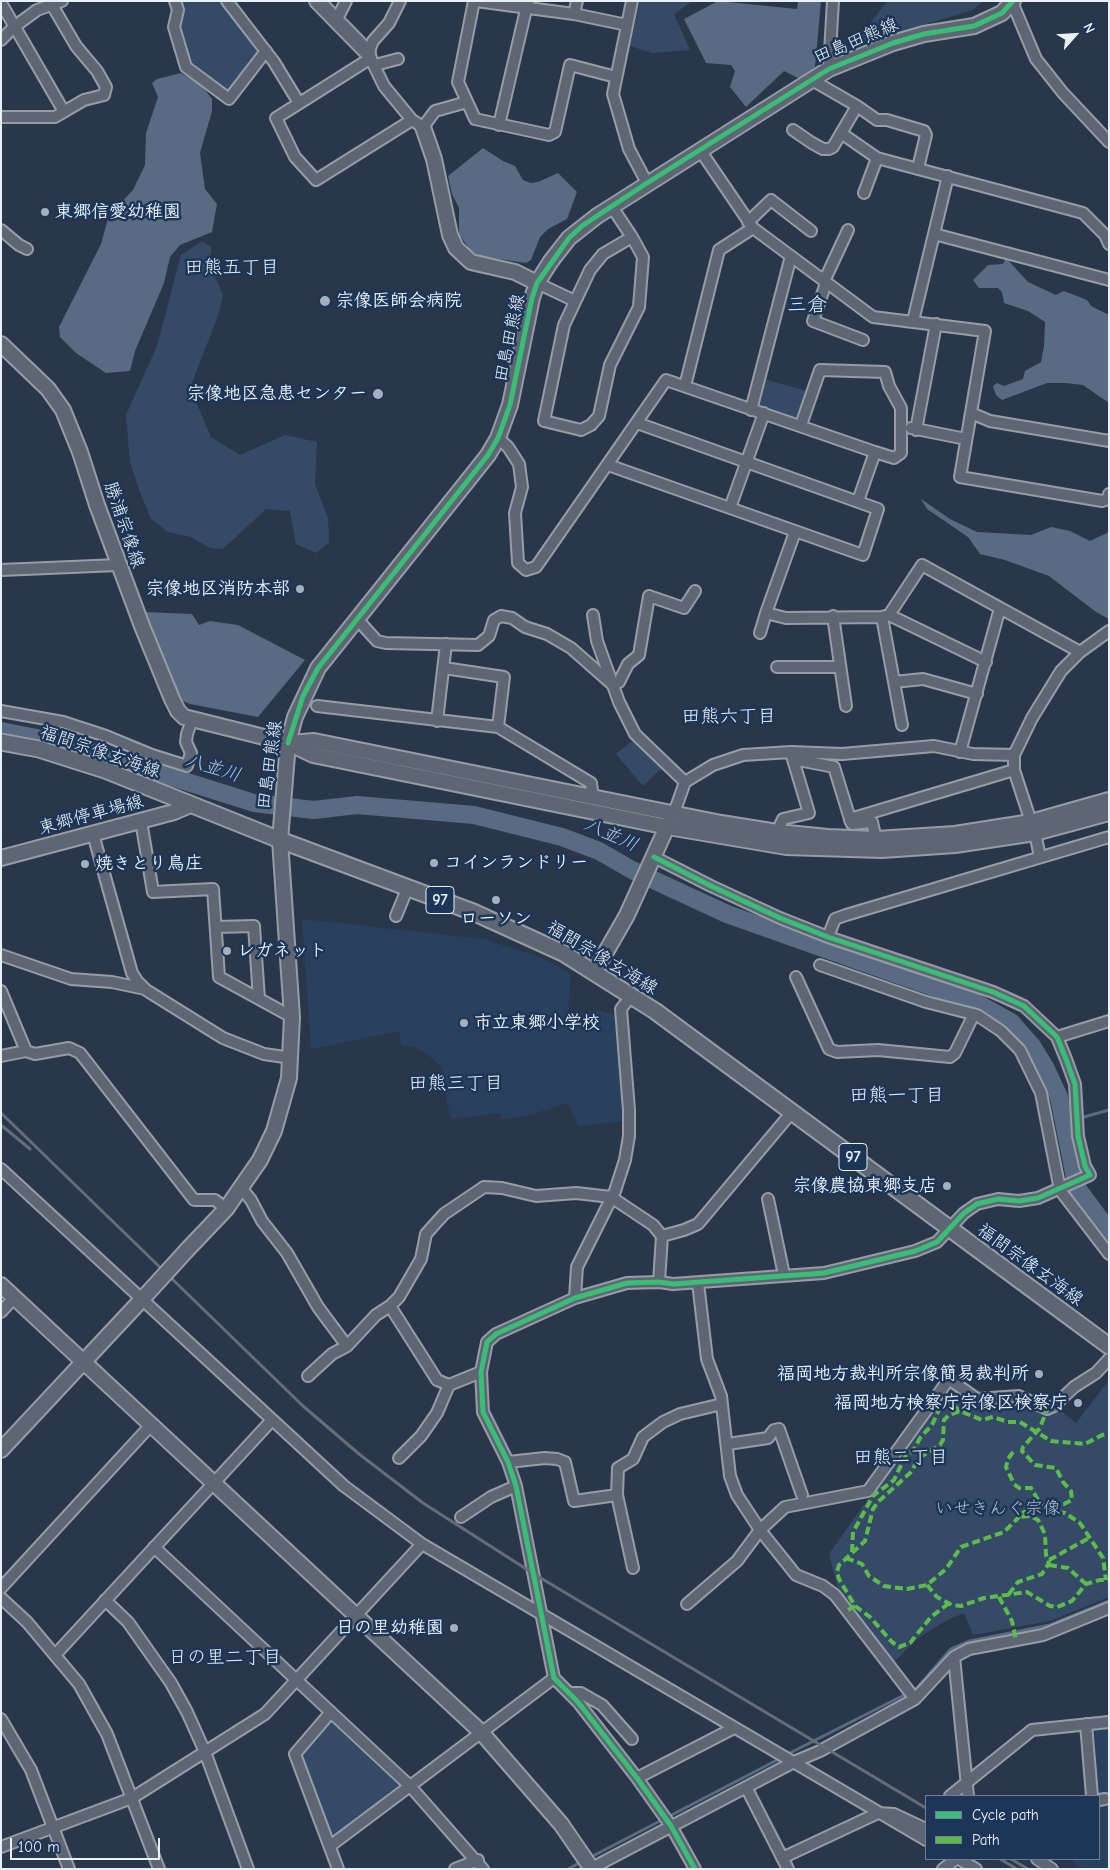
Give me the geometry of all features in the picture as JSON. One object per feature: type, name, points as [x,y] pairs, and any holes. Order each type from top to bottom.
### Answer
[{"type":"main road","name":"福間宗像玄海線","points":[[1,742],[39,749],[105,770],[280,840],[408,887],[530,936],[595,971],[792,1112],[1109,1346]]},
{"type":"street","points":[[175,1],[178,10],[174,27],[186,67],[229,98],[266,51]]},
{"type":"street","points":[[228,1],[266,51],[299,103]]},
{"type":"street","points":[[317,1],[371,59],[384,86],[417,123],[434,159],[450,235],[456,248],[471,262],[515,272],[576,301]]},
{"type":"street","points":[[336,21],[346,1]]},
{"type":"street","points":[[371,59],[373,41],[389,23],[400,1]]},
{"type":"street","points":[[616,76],[570,65],[555,132],[549,135],[475,119],[458,82],[475,1],[528,5],[628,25]]},
{"type":"street","points":[[574,14],[577,1]]},
{"type":"street","points":[[632,1],[613,94],[629,149],[647,183]]},
{"type":"street","points":[[829,69],[834,1]]},
{"type":"street","points":[[1012,2],[1036,59],[1063,93],[1109,142]]},
{"type":"street","name":"田島田熊線","points":[[1,1450],[226,1209],[242,1189],[260,1160],[274,1131],[283,1104],[292,1058],[292,1017],[280,840],[288,743],[303,696],[318,668],[488,455],[498,438],[510,406],[526,320],[537,283],[569,238],[582,226],[829,69],[893,43],[924,34],[974,26],[992,18],[1012,2]]},
{"type":"street","points":[[1,3],[63,110]]},
{"type":"street","points":[[1,40],[35,6],[57,3],[76,46],[97,71],[106,87],[104,94],[84,100],[63,110],[54,117],[1,117]]},
{"type":"street","points":[[499,125],[528,5]]},
{"type":"street","points":[[398,59],[371,59],[276,118],[295,157],[316,180],[435,111],[467,102]]},
{"type":"street","points":[[812,80],[877,120],[887,120],[924,131],[926,135],[918,168]]},
{"type":"street","points":[[793,130],[817,146],[830,149],[857,106]]},
{"type":"street","points":[[841,133],[877,158],[1083,213],[1105,235],[1109,244]]},
{"type":"street","points":[[700,150],[750,225],[873,317],[985,331],[960,477],[1102,501],[1108,499],[1109,494]]},
{"type":"street","points":[[864,192],[877,158]]},
{"type":"street","points":[[913,321],[948,176]]},
{"type":"street","points":[[685,386],[719,250],[750,225],[771,200],[811,231]]},
{"type":"street","points":[[612,207],[632,237],[643,257],[639,307],[610,366],[599,416],[591,425],[581,430],[544,421],[564,325],[590,270],[603,254],[632,237]]},
{"type":"street","points":[[1,230],[19,245],[27,248]]},
{"type":"street","points":[[848,230],[824,281],[813,321],[864,340]]},
{"type":"street","points":[[934,234],[1109,280]]},
{"type":"street","points":[[751,410],[791,256]]},
{"type":"street","points":[[916,430],[936,324]]},
{"type":"street","name":"勝浦宗像線","points":[[1,344],[48,389],[63,410],[80,452],[118,565],[178,711],[192,720]]},
{"type":"street","points":[[498,438],[508,447],[519,464],[522,487],[516,513],[518,563],[526,570],[536,567],[666,380],[894,458],[901,453],[901,408],[889,386],[885,372],[820,370],[801,425]]},
{"type":"street","points":[[730,508],[764,413]]},
{"type":"street","points":[[971,413],[990,421],[1109,441]]},
{"type":"street","points":[[608,464],[863,555],[878,509],[637,423]]},
{"type":"street","points":[[902,426],[966,439]]},
{"type":"street","points":[[858,501],[875,452]]},
{"type":"street","points":[[760,633],[795,532]]},
{"type":"street","points":[[1,570],[118,565]]},
{"type":"street","points":[[902,725],[885,616],[922,565],[1080,652]]},
{"type":"street","points":[[613,685],[619,682],[628,664],[639,655],[649,596],[684,608],[694,591]]},
{"type":"street","points":[[960,752],[1000,608]]},
{"type":"street","points":[[766,613],[786,618],[885,616],[986,662]]},
{"type":"street","points":[[592,614],[597,641],[624,714],[635,734],[685,782]]},
{"type":"street","points":[[357,620],[376,641],[386,643],[478,645],[489,636],[494,620],[501,616],[512,618],[525,627],[547,634],[570,648],[613,685]]},
{"type":"street","points":[[833,616],[846,706]]},
{"type":"street","points":[[1040,857],[1033,827],[1014,770],[1014,755],[1032,718],[1061,671],[1080,652],[1109,631]]},
{"type":"street","points":[[437,721],[446,644]]},
{"type":"street","points":[[776,667],[840,667]]},
{"type":"street","points":[[444,668],[504,678],[498,727]]},
{"type":"street","points":[[894,682],[923,679],[977,694]]},
{"type":"street","points":[[317,706],[498,727],[591,783],[593,798]]},
{"type":"street","points":[[1,711],[62,722],[186,766],[191,753],[186,742],[192,720],[288,743],[313,755],[668,827],[786,848],[882,850],[989,842],[1109,800]]},
{"type":"street","points":[[288,743],[316,742],[593,798],[777,832],[876,839],[1033,827],[1109,812]]},
{"type":"street","points":[[595,971],[627,915],[668,827],[685,782],[713,765],[743,755],[842,754],[934,746],[960,752],[1014,755]]},
{"type":"street","points":[[792,756],[834,768],[852,824],[872,822],[876,839]]},
{"type":"street","points":[[777,832],[783,819],[809,812],[792,756]]},
{"type":"street","points":[[850,819],[1014,770]]},
{"type":"street","name":"東郷停車場線","points":[[1,858],[174,812],[190,804]]},
{"type":"street","points":[[141,821],[153,892],[213,889],[219,977],[292,1017]]},
{"type":"street","points":[[93,834],[132,973],[146,990]]},
{"type":"street","points":[[828,937],[835,919],[846,915],[1109,837]]},
{"type":"street","points":[[653,859],[828,937],[993,992],[1024,1006],[1057,1037],[1075,1084],[1078,1136],[1085,1166],[1090,1175],[1038,1198],[1019,1201],[998,1199],[977,1204],[964,1213],[936,1242],[916,1251],[824,1273],[698,1283],[627,1283],[575,1298],[496,1334],[487,1342],[481,1372],[483,1412],[508,1462],[516,1486],[554,1678],[569,1693],[637,1778],[668,1822],[695,1869]]},
{"type":"street","points":[[396,916],[408,887]]},
{"type":"street","points":[[216,927],[254,926],[259,998]]},
{"type":"street","points":[[1,956],[72,979],[112,982],[146,990],[224,1038],[264,1054],[292,1058]]},
{"type":"street","points":[[820,966],[926,1002],[974,1014],[1001,1031],[1020,1050],[1041,1092],[1062,1189],[1109,1254]]},
{"type":"street","points":[[796,977],[829,1049],[837,1052],[878,1050],[950,1057],[955,1053],[974,1014]]},
{"type":"street","points":[[1,991],[26,1051]]},
{"type":"street","points":[[575,1298],[577,1267],[611,1197],[625,1160],[629,1136],[629,1110],[621,1009],[631,996]]},
{"type":"street","points":[[1057,1037],[1109,1021]]},
{"type":"street","points":[[1,1056],[26,1051],[35,1054],[69,1048],[80,1053],[194,1200],[215,1200],[226,1209]]},
{"type":"street","points":[[662,1236],[698,1224],[792,1112]]},
{"type":"street","points":[[3,1174],[144,1296],[272,1420],[344,1486],[422,1544],[925,1839]]},
{"type":"street","points":[[308,1376],[332,1354],[347,1346],[376,1315],[390,1306],[399,1297],[421,1259],[426,1234],[444,1214],[484,1188],[502,1188],[536,1196],[576,1193],[611,1197],[653,1226],[662,1236],[659,1282]]},
{"type":"street","points":[[242,1189],[251,1200],[262,1221],[288,1252],[318,1307],[347,1346]]},
{"type":"street","points":[[768,1199],[784,1275]]},
{"type":"street","points":[[698,1283],[707,1359],[722,1404],[728,1444],[730,1476],[735,1489],[760,1530],[796,1575],[823,1586],[835,1595],[915,1699]]},
{"type":"street","points":[[1,1286],[481,1732],[523,1778],[590,1865],[668,1822],[746,1787],[787,1759],[820,1751],[915,1699],[954,1657],[969,1649],[1043,1636],[1109,1608]]},
{"type":"street","points":[[1,1312],[14,1298]]},
{"type":"street","points":[[390,1306],[437,1380],[450,1385]]},
{"type":"street","points":[[687,1604],[737,1561],[760,1530],[785,1507],[868,1491],[949,1379],[977,1399],[1019,1396],[1047,1409],[1054,1406],[1074,1387],[1096,1373],[1109,1359]]},
{"type":"street","points":[[399,1458],[421,1436],[437,1414],[450,1385],[481,1372]]},
{"type":"street","points":[[633,1568],[617,1495],[618,1468],[632,1459],[643,1437],[663,1422],[680,1414],[722,1404]]},
{"type":"street","points":[[55,1655],[272,1420]]},
{"type":"street","points":[[1,1588],[151,1425]]},
{"type":"street","points":[[728,1444],[768,1438],[774,1430],[779,1429],[802,1495]]},
{"type":"street","points":[[508,1462],[557,1458],[565,1462],[574,1501],[617,1495]]},
{"type":"street","points":[[461,1517],[491,1497],[516,1486]]},
{"type":"street","points":[[1,1847],[132,1798],[265,1714],[422,1544]]},
{"type":"street","points":[[154,1547],[410,1786],[480,1864]]},
{"type":"street","points":[[1,1598],[27,1622],[79,1684],[107,1734],[159,1869]]},
{"type":"street","points":[[105,1600],[128,1622],[171,1683],[206,1752],[248,1869]]},
{"type":"street","points":[[954,1657],[965,1783],[968,1795]]},
{"type":"street","points":[[330,1846],[554,1678]]},
{"type":"street","points":[[569,1693],[581,1693],[602,1705],[632,1739]]},
{"type":"street","points":[[331,1712],[295,1754],[338,1869]]},
{"type":"street","points":[[1,1719],[31,1770],[70,1869]]},
{"type":"street","points":[[951,1795],[1032,1730],[1109,1722]]},
{"type":"street","points":[[1086,1724],[1092,1795]]},
{"type":"street","points":[[637,1778],[734,1728]]},
{"type":"street","points":[[746,1787],[788,1869]]},
{"type":"street","points":[[782,1858],[878,1813],[894,1814],[925,1827]]},
{"type":"street","points":[[943,1869],[956,1860]]},
{"type":"street","points":[[959,1860],[976,1869]]},
{"type":"street","points":[[1038,1860],[1052,1869]]},
{"type":"street","points":[[455,1869],[480,1864]]},
{"type":"shaded area","points":[[718,1],[797,9],[798,1],[821,1],[815,67],[800,79],[784,71],[746,107],[730,87],[735,71],[731,65],[706,63],[684,19]]},
{"type":"shaded area","points":[[181,73],[201,85],[212,99],[212,111],[200,153],[205,189],[217,204],[212,232],[180,245],[170,257],[164,283],[135,351],[130,371],[106,373],[76,353],[60,337],[59,327],[101,244],[109,215],[133,190],[145,165],[146,133],[158,97],[152,83],[157,79]]},
{"type":"shaded area","points":[[483,148],[503,161],[515,166],[523,180],[531,183],[538,182],[558,173],[577,192],[567,219],[548,229],[540,237],[531,260],[526,263],[479,256],[470,250],[459,234],[459,208],[452,194],[448,176]]},
{"type":"shaded area","points":[[1006,258],[1028,282],[1056,295],[1064,291],[1087,300],[1091,306],[1109,315],[1109,403],[1083,385],[1066,383],[1047,383],[1002,400],[996,395],[993,386],[997,383],[1004,386],[1023,379],[1025,371],[1041,362],[1044,346],[1045,322],[1028,311],[1004,303],[1002,292],[998,288],[979,288],[973,280],[988,265],[1003,264]]},
{"type":"shaded area","points":[[921,499],[950,519],[977,532],[1031,535],[1051,527],[1070,531],[1090,541],[1109,532],[1109,619],[1096,612],[1049,576],[1005,560],[980,554],[968,537],[927,509]]},
{"type":"shaded area","points":[[144,612],[192,614],[199,625],[210,621],[238,625],[305,660],[258,717],[190,704],[181,700]]},
{"type":"shaded area","name":"市立東郷小学校","points":[[302,919],[484,939],[545,959],[571,974],[568,1014],[597,1011],[618,1015],[625,1121],[578,1126],[568,1103],[533,1114],[502,1120],[501,1113],[451,1119],[440,1066],[427,1054],[415,1047],[402,1046],[399,1031],[311,1049]]},
{"type":"shaded area","points":[[1109,1728],[1109,1869],[1079,1869],[1072,1860],[1100,1860],[1100,1795],[1094,1730]]},
{"type":"green space","points":[[178,1],[221,1],[259,55],[228,92],[190,64],[178,27]]},
{"type":"green space","points":[[640,1],[692,1],[674,14],[690,50],[652,53],[630,46]]},
{"type":"green space","points":[[888,1],[983,1],[973,10],[850,47]]},
{"type":"green space","points":[[202,241],[211,247],[211,267],[223,295],[219,313],[190,388],[211,437],[240,455],[285,435],[317,442],[315,484],[328,518],[329,542],[316,553],[296,544],[290,511],[266,509],[223,549],[210,548],[191,537],[168,532],[151,519],[140,492],[130,462],[126,415],[157,346],[181,255]]},
{"type":"green space","points":[[763,379],[808,391],[799,418],[795,421],[757,407],[756,403]]},
{"type":"green space","points":[[635,739],[663,767],[643,786],[616,754]]},
{"type":"green space","name":"いせきんぐ宗像","points":[[1109,1380],[1109,1597],[1050,1621],[973,1635],[964,1613],[947,1620],[917,1639],[892,1664],[839,1593],[829,1554],[949,1384],[974,1401],[1010,1398],[1052,1413],[1056,1407],[1076,1423]]},
{"type":"green space","points":[[328,1720],[335,1721],[400,1782],[401,1788],[337,1835],[330,1836],[301,1757],[302,1751]]},
{"type":"waterway","name":"八並川","points":[[1,731],[67,744],[254,803],[314,810],[357,805],[474,815],[562,837],[599,851],[632,870],[727,914],[975,1002],[1011,1022],[1032,1046],[1045,1067],[1059,1097],[1077,1188],[1109,1231]]},
{"type":"waterway","points":[[1084,1117],[1109,1110]]},
{"type":"waterway","points":[[786,1755],[916,1689],[951,1649],[970,1641],[1050,1625],[1109,1601]]},
{"type":"waterway","points":[[589,1858],[781,1758]]},
{"type":"waterway","points":[[568,1869],[581,1862]]},
{"type":"railway","points":[[1,1113],[303,1406],[359,1454],[423,1503],[534,1574],[925,1807]]},
{"type":"railway","points":[[1,1125],[30,1149]]},
{"type":"railway","points":[[1002,1860],[1017,1869]]},
{"type":"railway","points":[[1013,1860],[1028,1869]]},
{"type":"marked path","points":[[852,1552],[853,1532],[873,1496],[894,1480],[906,1455],[913,1451],[920,1438],[932,1425],[941,1405],[951,1403],[960,1411]]},
{"type":"marked path","points":[[1013,1452],[1008,1459],[1006,1467],[1014,1484],[1019,1488],[1031,1488],[1041,1505],[1064,1504],[1072,1500],[1071,1491],[1063,1482],[1056,1468],[1035,1465],[1022,1451],[1023,1447],[1040,1428],[1047,1409]]},
{"type":"marked path","points":[[848,1610],[855,1606],[839,1579],[837,1572],[839,1565],[865,1541],[873,1509],[878,1502],[910,1473],[920,1457],[940,1445],[943,1440],[944,1420],[949,1415],[960,1411],[982,1420],[993,1417],[1008,1422],[1020,1422],[1051,1441],[1085,1444],[1102,1435],[1109,1434]]},
{"type":"marked path","points":[[846,1558],[862,1564],[869,1576],[884,1586],[907,1589],[927,1585],[946,1569],[961,1547],[1004,1532],[1024,1512],[1037,1509],[1065,1513],[1080,1523],[1103,1558],[1106,1580]]},
{"type":"marked path","points":[[1009,1594],[1018,1582],[1042,1574],[1049,1563],[1046,1555],[1045,1534],[1038,1520],[1030,1516],[1020,1517]]},
{"type":"marked path","points":[[1049,1560],[1089,1538]]},
{"type":"marked path","points":[[1049,1565],[1068,1568],[1086,1584]]},
{"type":"marked path","points":[[927,1585],[937,1597],[952,1605],[961,1606],[984,1598],[1027,1592],[1050,1606],[1057,1607],[1072,1601],[1086,1584],[1100,1580],[1109,1580]]},
{"type":"marked path","points":[[999,1597],[1012,1621],[1016,1640]]},
{"type":"marked path","points":[[855,1606],[870,1617],[892,1642],[899,1647],[910,1643],[931,1617],[948,1604]]},
{"type":"cycle path","points":[[288,743],[303,696],[318,668],[488,455],[498,438],[510,405],[532,298],[537,283],[569,238],[582,226],[647,183],[829,69],[893,43],[924,34],[974,26],[1002,13],[1013,1]]},
{"type":"cycle path","points":[[654,857],[780,918],[828,937],[993,992],[1024,1006],[1057,1037],[1066,1059],[1075,1084],[1078,1136],[1085,1166],[1090,1175],[1038,1198],[1019,1201],[998,1199],[977,1204],[964,1213],[937,1242],[915,1251],[824,1273],[673,1284],[659,1282],[627,1283],[575,1298],[496,1334],[487,1342],[481,1372],[483,1412],[508,1462],[516,1486],[554,1678],[578,1702],[637,1778],[671,1826],[695,1869]]},
{"type":"place","name":"東郷信愛幼稚園","points":[[45,212]]},
{"type":"place","name":"宗像医師会病院","points":[[325,301]]},
{"type":"place","name":"宗像地区急患センター","points":[[378,394]]},
{"type":"place","name":"宗像地区消防本部","points":[[300,589]]},
{"type":"place","name":"コインランドリー","points":[[434,863]]},
{"type":"place","name":"焼きとり鳥庄","points":[[85,864]]},
{"type":"place","name":"ローソン","points":[[496,900]]},
{"type":"place","name":"レガネット","points":[[227,951]]},
{"type":"place","name":"市立東郷小学校","points":[[464,1023]]},
{"type":"place","name":"宗像農協東郷支店","points":[[947,1186]]},
{"type":"place","name":"福岡地方裁判所宗像簡易裁判所","points":[[1039,1374]]},
{"type":"place","name":"福岡地方検察庁宗像区検察庁","points":[[1078,1403]]},
{"type":"place","name":"日の里幼稚園","points":[[454,1628]]},
{"type":"district","name":"田熊五丁目","points":[[232,268]]},
{"type":"district","name":"三倉","points":[[807,305]]},
{"type":"district","name":"田熊六丁目","points":[[729,717]]},
{"type":"district","name":"田熊三丁目","points":[[456,1084]]},
{"type":"district","name":"田熊一丁目","points":[[897,1096]]},
{"type":"district","name":"田熊二丁目","points":[[901,1458]]},
{"type":"district","name":"日の里二丁目","points":[[225,1658]]}]
